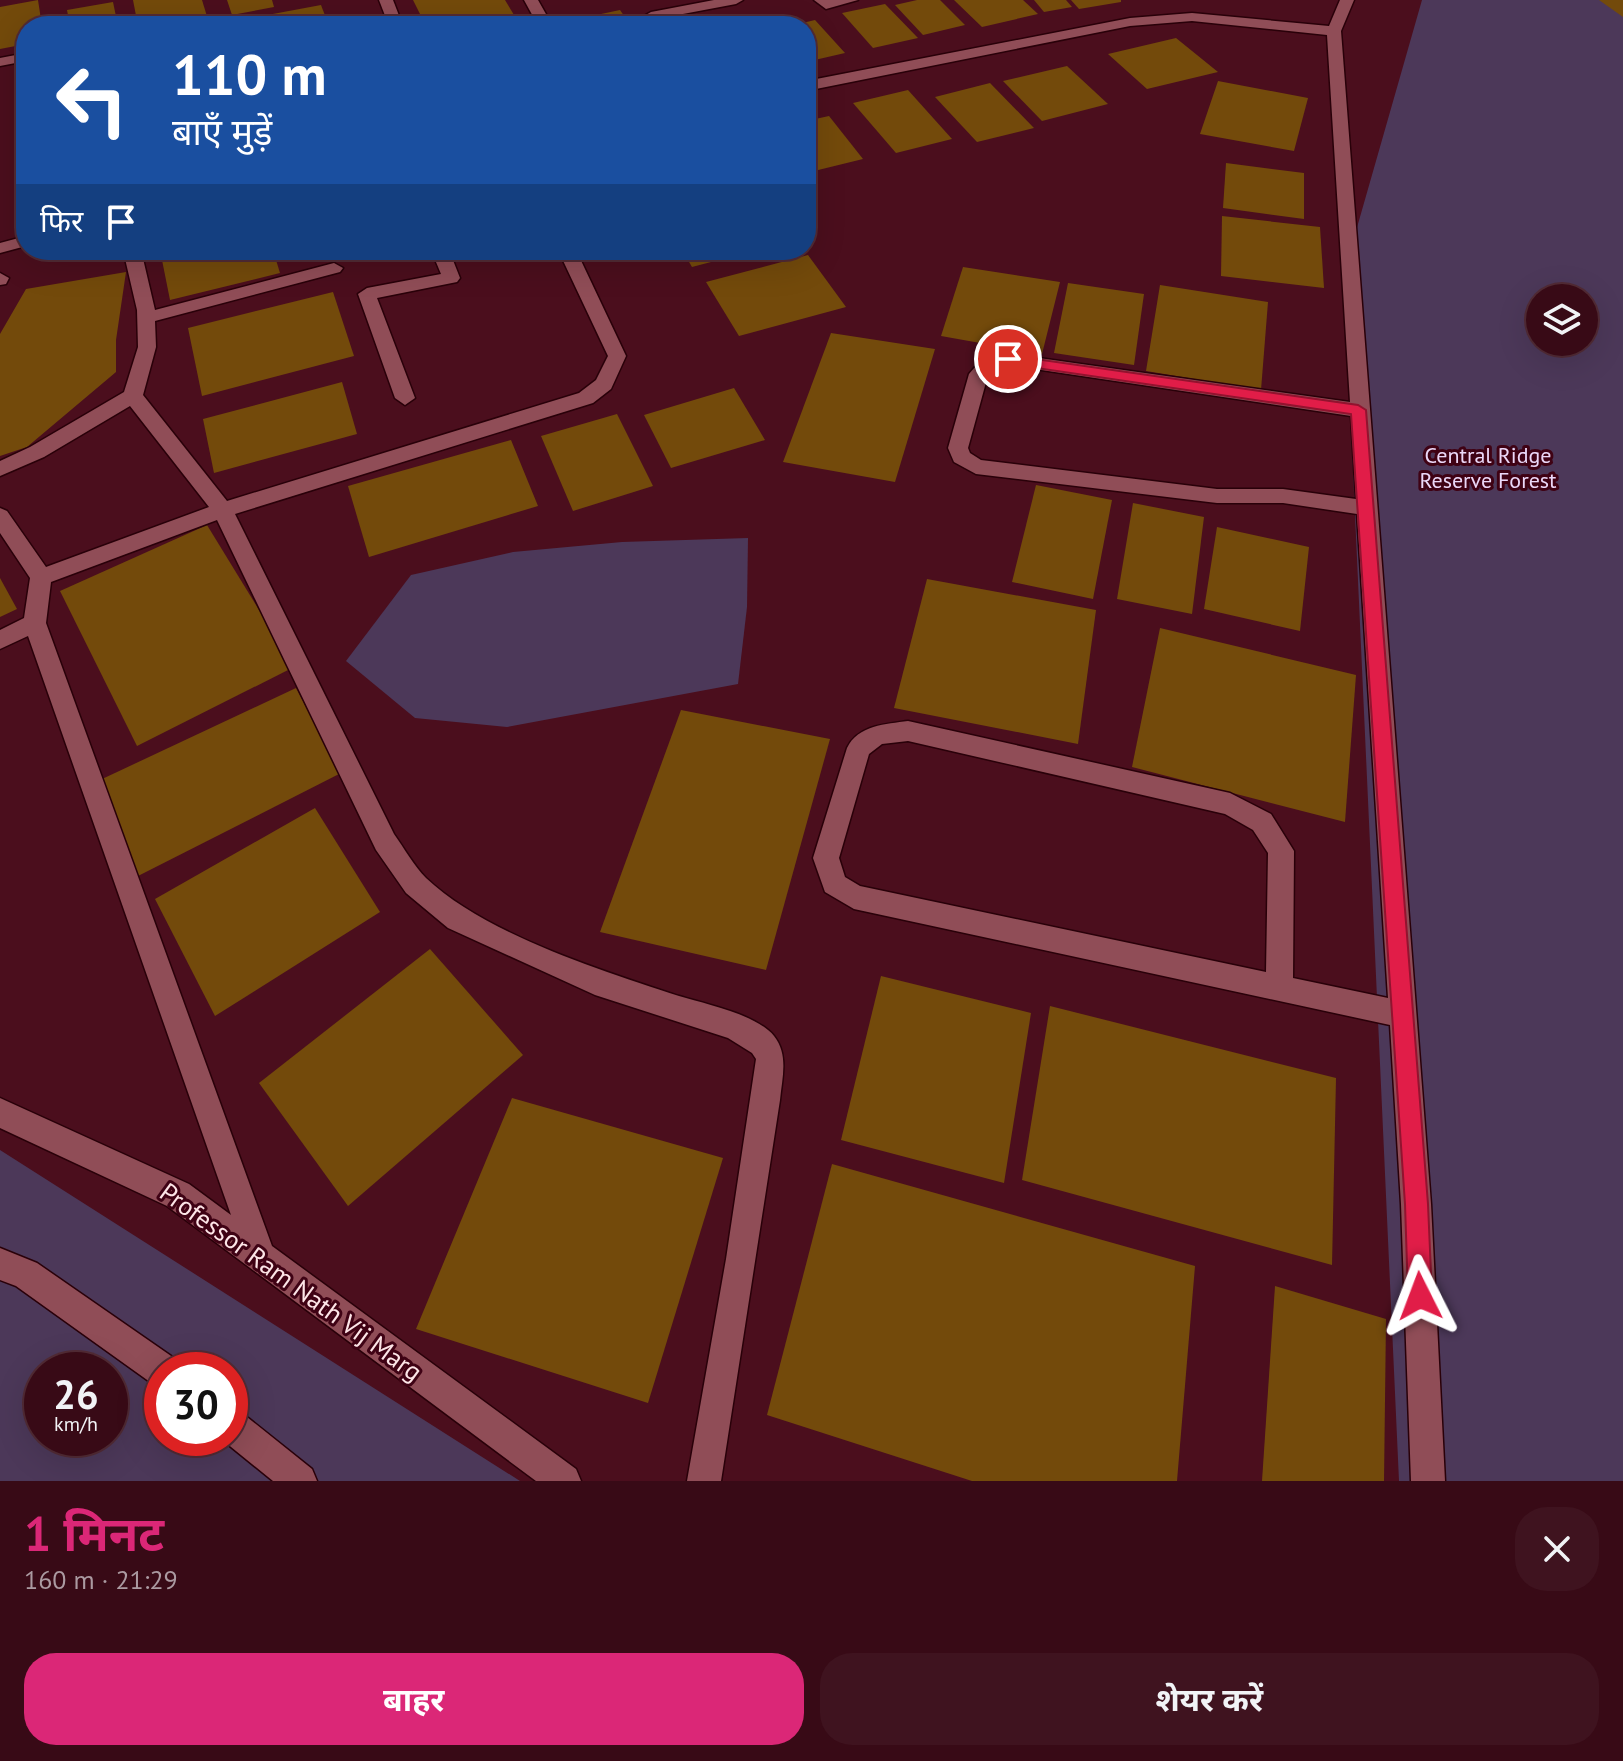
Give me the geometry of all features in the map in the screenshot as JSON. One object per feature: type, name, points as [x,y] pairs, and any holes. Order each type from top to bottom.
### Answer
[{"type":"street","points":[[673,16],[736,0]]},
{"type":"street","points":[[821,0],[826,5],[851,0]]},
{"type":"street","points":[[1347,0],[1334,31],[1358,410],[1416,1204],[1428,1481]]},
{"type":"street","points":[[816,84],[1130,22],[1192,17],[1334,31]]},
{"type":"street","points":[[0,469],[37,452],[133,396],[147,347],[146,318],[134,260]]},
{"type":"street","points":[[405,398],[367,294],[451,278],[444,260]]},
{"type":"street","points":[[41,577],[223,510],[586,398],[604,384],[617,356],[572,260]]},
{"type":"street","points":[[146,318],[334,268]]},
{"type":"street","points":[[1358,410],[1008,359],[994,360],[985,365],[979,374],[958,448],[961,457],[976,467],[1217,496],[1283,496],[1365,508]]},
{"type":"street","points":[[133,396],[223,510],[385,842],[415,885],[457,919],[595,982],[735,1027],[762,1043],[770,1056],[742,1259],[704,1481]]},
{"type":"street","points":[[0,516],[41,577],[35,623],[260,1255]]},
{"type":"street","points":[[0,640],[35,623]]},
{"type":"street","points":[[1279,988],[1281,851],[1262,822],[1230,804],[908,731],[877,735],[859,748],[826,858],[834,884],[854,897],[1279,988],[1402,1014]]},
{"type":"street","name":"Professor Ram Nath Vij Marg","points":[[0,1113],[178,1195],[564,1481]]},
{"type":"street","points":[[0,1264],[26,1274],[144,1357]]},
{"type":"street","points":[[248,1439],[300,1481]]},
{"type":"green space","name":"Central Ridge Reserve Forest","points":[[1422,0],[1623,0],[1623,1481],[1399,1481],[1344,273]]},
{"type":"green space","points":[[748,538],[747,607],[738,684],[507,727],[415,718],[346,661],[411,575],[513,552],[622,542]]},
{"type":"green space","points":[[0,1150],[520,1481],[0,1481]]},
{"type":"building","points":[[38,0],[40,16],[16,16],[16,46],[0,49],[0,7]]},
{"type":"building","points":[[133,0],[202,0],[207,16],[136,16]]},
{"type":"building","points":[[227,0],[272,0],[274,7],[232,15]]},
{"type":"building","points":[[413,0],[505,0],[515,16],[421,16]]},
{"type":"building","points":[[917,0],[940,0],[965,25],[923,35],[895,5]]},
{"type":"building","points":[[954,0],[1023,0],[1038,14],[982,27]]},
{"type":"building","points":[[1034,0],[1066,0],[1072,7],[1044,12]]},
{"type":"building","points":[[1071,0],[1121,0],[1121,2],[1079,9]]},
{"type":"building","points":[[1599,0],[1623,0],[1623,17]]},
{"type":"building","points":[[113,2],[116,16],[68,16],[67,10]]},
{"type":"building","points":[[885,4],[918,38],[873,48],[842,13]]},
{"type":"building","points":[[321,5],[325,16],[262,16]]},
{"type":"building","points":[[620,10],[624,16],[592,16]]},
{"type":"building","points":[[816,21],[845,53],[816,60]]},
{"type":"building","points":[[1176,38],[1218,72],[1147,89],[1108,54]]},
{"type":"building","points":[[1067,66],[1108,104],[1042,121],[1003,81]]},
{"type":"building","points":[[1218,81],[1308,98],[1294,151],[1200,134]]},
{"type":"building","points":[[990,83],[1034,128],[977,142],[935,97]]},
{"type":"building","points":[[908,90],[952,139],[896,153],[853,103]]},
{"type":"building","points":[[829,116],[863,159],[816,171],[816,119]]},
{"type":"building","points":[[1226,163],[1304,173],[1304,219],[1223,208]]},
{"type":"building","points":[[1222,216],[1320,227],[1324,288],[1221,276]]},
{"type":"building","points":[[162,260],[276,260],[280,273],[170,300]]},
{"type":"building","points":[[688,260],[719,260],[692,267]]},
{"type":"building","points":[[789,260],[812,260],[846,307],[739,336],[706,282]]},
{"type":"building","points":[[963,267],[1060,282],[1042,354],[941,336]]},
{"type":"building","points":[[126,272],[116,340],[116,372],[27,447],[0,456],[0,334],[26,289]]},
{"type":"building","points":[[1068,283],[1144,294],[1134,365],[1054,353]]},
{"type":"building","points":[[1160,285],[1268,302],[1261,390],[1146,371]]},
{"type":"building","points":[[333,292],[354,356],[202,396],[188,328]]},
{"type":"building","points":[[831,333],[935,349],[895,482],[783,462]]},
{"type":"building","points":[[342,382],[357,434],[214,473],[203,419]]},
{"type":"building","points":[[734,388],[765,440],[671,468],[644,415]]},
{"type":"building","points":[[617,414],[653,486],[573,511],[541,436]]},
{"type":"building","points":[[511,440],[538,506],[369,557],[348,486]]},
{"type":"building","points":[[1036,485],[1112,500],[1093,599],[1012,582]]},
{"type":"building","points":[[1133,503],[1204,517],[1192,614],[1117,599]]},
{"type":"building","points":[[207,525],[294,667],[137,746],[60,591]]},
{"type":"building","points":[[1217,527],[1309,547],[1300,631],[1204,609]]},
{"type":"building","points":[[0,578],[17,609],[0,617]]},
{"type":"building","points":[[927,579],[1096,610],[1078,744],[894,708]]},
{"type":"building","points":[[1160,628],[1356,675],[1345,822],[1132,767]]},
{"type":"building","points":[[296,688],[341,773],[138,876],[100,780]]},
{"type":"building","points":[[681,710],[830,739],[766,970],[600,932]]},
{"type":"building","points":[[315,808],[380,912],[215,1016],[155,899]]},
{"type":"building","points":[[430,949],[523,1055],[348,1206],[259,1083]]},
{"type":"building","points":[[881,976],[1031,1013],[1004,1183],[841,1140]]},
{"type":"building","points":[[1050,1006],[1336,1078],[1332,1265],[1022,1180]]},
{"type":"building","points":[[512,1098],[723,1158],[648,1403],[416,1329]]},
{"type":"building","points":[[832,1164],[1195,1266],[1177,1481],[972,1481],[767,1415]]},
{"type":"building","points":[[1275,1286],[1386,1319],[1384,1481],[1262,1481]]},
{"type":"route","points":[[1008,359],[1358,410],[1416,1204],[1420,1296]]}]
